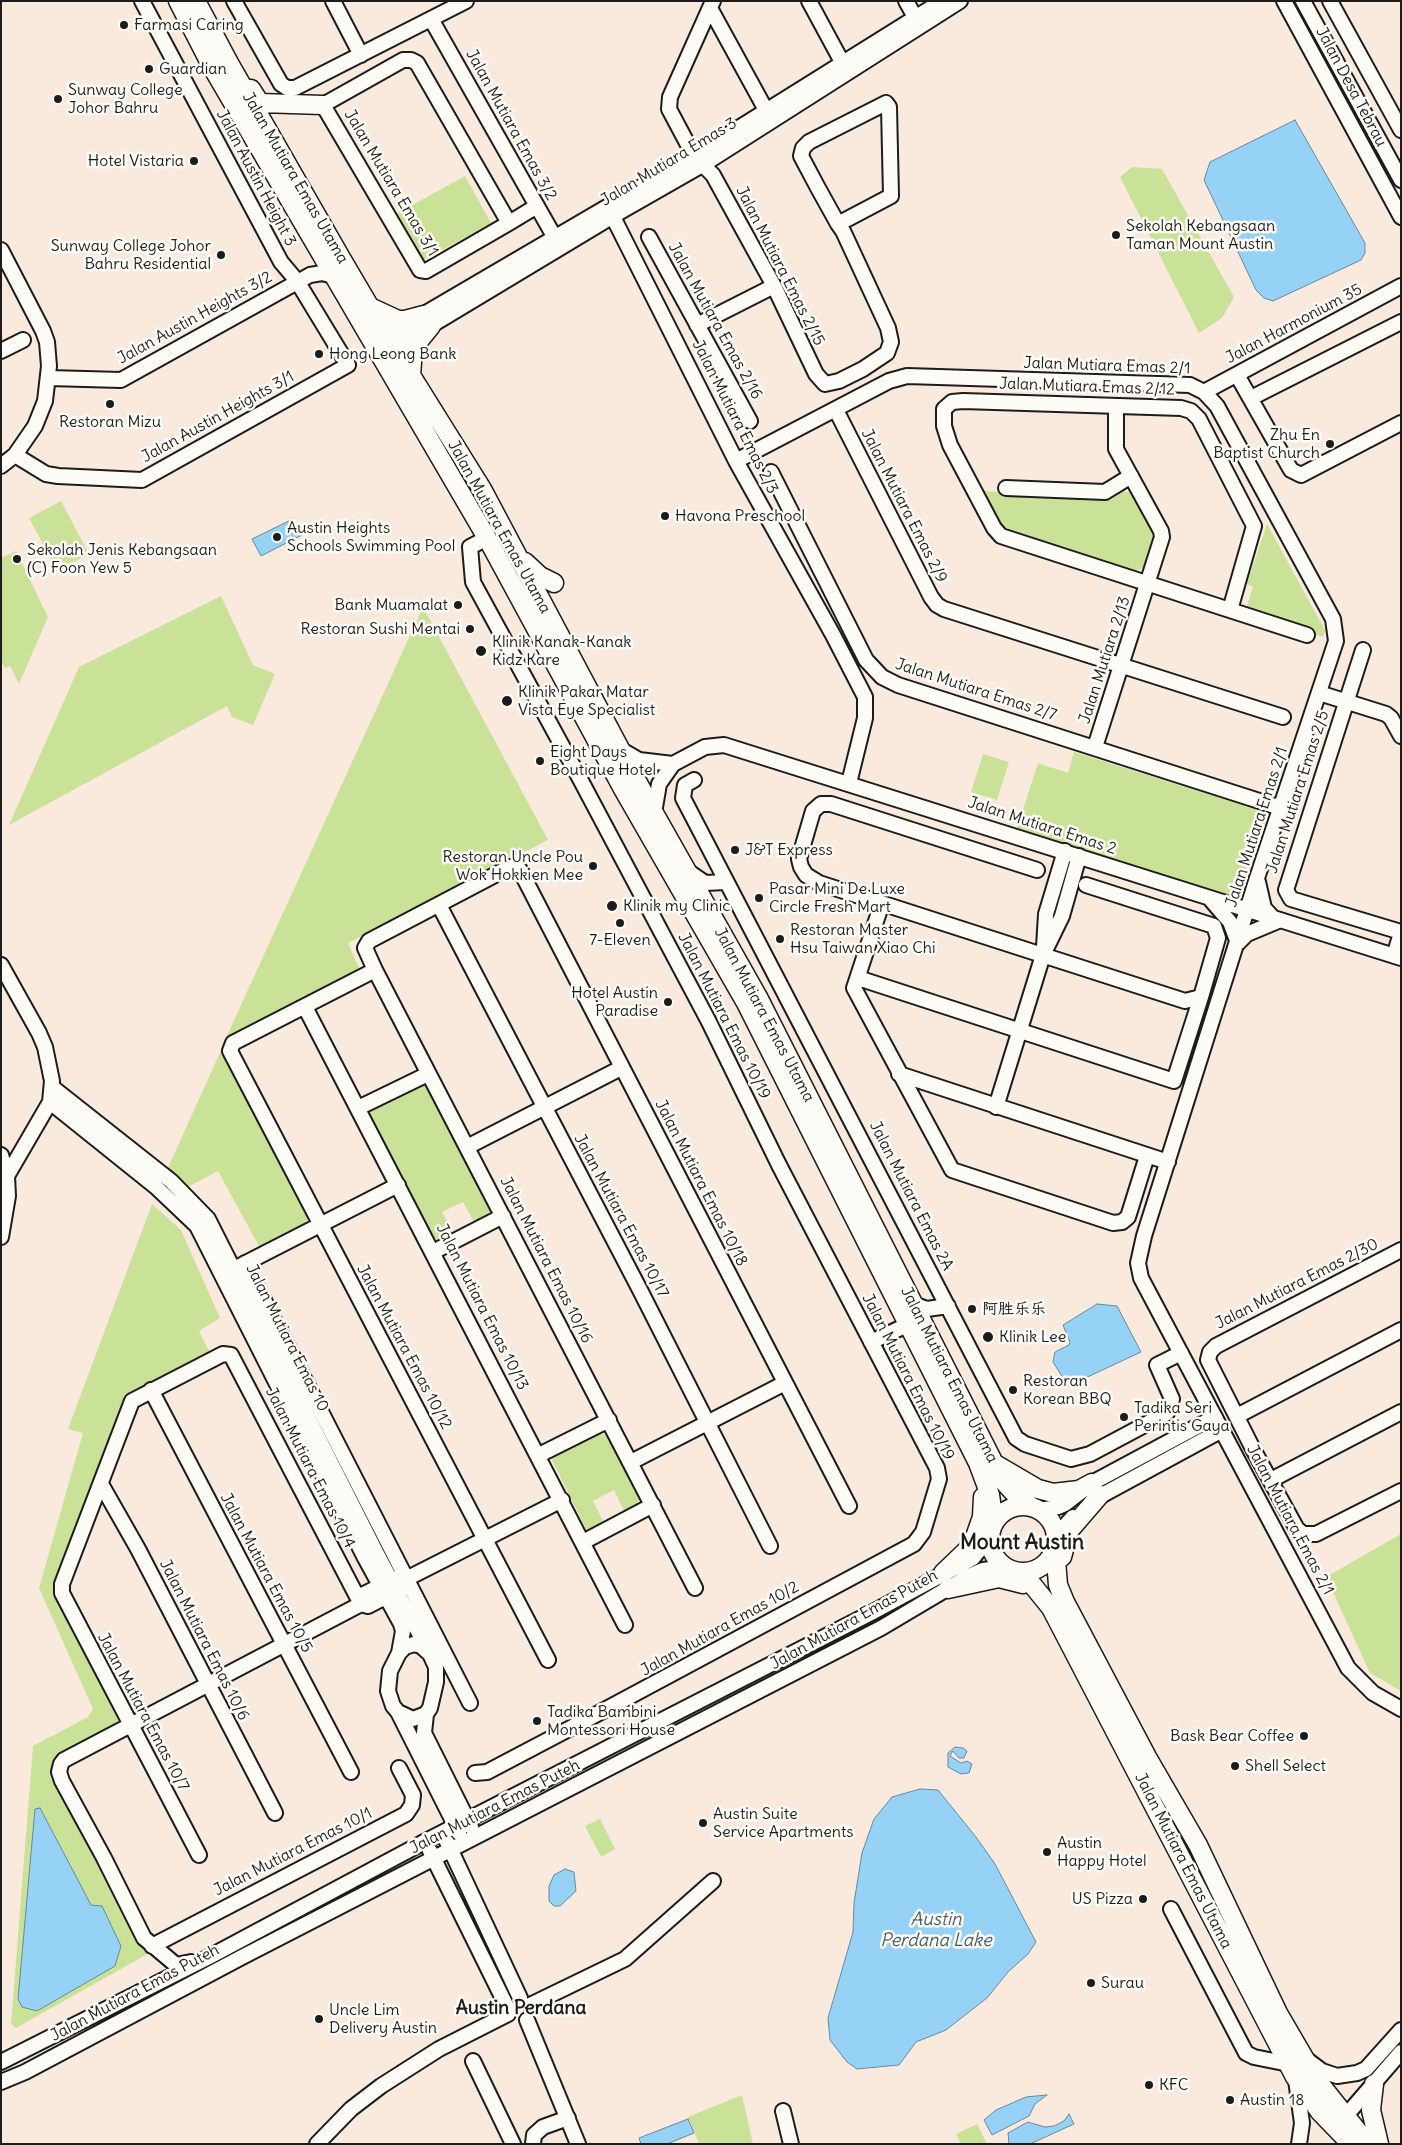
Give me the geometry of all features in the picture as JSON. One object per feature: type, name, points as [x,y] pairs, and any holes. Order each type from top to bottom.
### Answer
[{"type":"main road","name":"Jalan Mutiara Emas Utama","points":[[178,1],[212,66],[334,276],[385,346],[412,376],[482,489],[618,747],[758,998],[929,1335],[986,1467]]},
{"type":"main road","name":"Jalan Mutiara Emas Utama","points":[[196,1],[229,63],[370,307],[385,346],[487,538],[531,616],[623,789],[746,1003],[909,1324],[986,1467],[1014,1493],[1036,1508]]},
{"type":"main road","points":[[229,63],[238,67],[260,103],[323,105]]},
{"type":"main road","points":[[370,307],[398,320],[427,320],[413,348],[412,376]]},
{"type":"main road","points":[[513,549],[534,571],[554,583]]},
{"type":"main road","points":[[531,616],[531,599],[536,592]]},
{"type":"main road","points":[[986,1467],[1038,1489],[1053,1493],[1096,1489]]},
{"type":"main road","points":[[986,1467],[994,1555],[1014,1569],[1039,1568],[1052,1556],[1056,1542],[1048,1517],[1036,1508],[1023,1506],[1006,1510],[992,1530]]},
{"type":"main road","points":[[945,1581],[967,1550],[980,1525],[984,1506],[986,1467]]},
{"type":"main road","points":[[945,1581],[999,1578],[1031,1587],[1058,1605],[1064,1544],[1069,1531],[1096,1489]]},
{"type":"main road","name":"Jalan Mutiara Emas Utama","points":[[1056,1542],[1058,1605]]},
{"type":"main road","name":"Jalan Mutiara Emas Utama","points":[[1014,1569],[1058,1605],[1292,2063],[1320,2112],[1351,2144]]},
{"type":"main road","points":[[1292,2063],[1341,2113],[1368,2144]]},
{"type":"main road","points":[[1374,2084],[1371,2110],[1379,2144]]},
{"type":"street","name":"Jalan Austin Height 3","points":[[142,1],[280,262],[297,281],[348,365]]},
{"type":"street","points":[[234,1],[281,84],[287,88],[295,88],[466,1]]},
{"type":"street","points":[[333,1],[360,55]]},
{"type":"street","points":[[809,1],[842,62]]},
{"type":"street","points":[[906,1],[915,17]]},
{"type":"street","name":"Jalan Mutiara Emas 3","points":[[699,160],[842,62],[942,1]]},
{"type":"street","name":"Jalan Mutiara Emas 3","points":[[385,346],[699,160],[960,1]]},
{"type":"street","name":"Jalan Desa Tebrau","points":[[1284,1],[1401,217]]},
{"type":"street","name":"Jalan Desa Tebrau","points":[[1303,1],[1395,159],[1401,180]]},
{"type":"street","points":[[1330,1],[1401,130]]},
{"type":"street","points":[[712,5],[767,112]]},
{"type":"street","name":"Jalan Mutiara Emas 2/15","points":[[712,5],[668,102],[668,109],[699,160],[713,174],[774,286],[816,374],[825,384],[839,381],[863,369],[887,353],[891,342],[888,328],[838,224]]},
{"type":"street","name":"Jalan Mutiara Emas 3/2","points":[[431,19],[557,243]]},
{"type":"street","points":[[323,105],[403,60],[410,60],[416,63],[509,223]]},
{"type":"street","points":[[886,103],[889,107],[892,190],[888,198],[838,224],[801,156],[803,148],[809,142],[886,103]]},
{"type":"street","name":"Jalan Mutiara Emas 3/1","points":[[323,105],[420,270],[426,271],[536,206]]},
{"type":"street","name":"Jalan Mutiara Emas 2/3","points":[[611,211],[736,461],[865,696],[865,718],[849,783]]},
{"type":"street","name":"Jalan Mutiara Emas 2/16","points":[[649,237],[750,421]]},
{"type":"street","points":[[1,250],[43,331],[48,347],[48,378],[40,416],[15,455],[1,466]]},
{"type":"street","name":"Jalan Austin Heights 3/2","points":[[48,378],[121,380],[310,274],[322,273],[334,276]]},
{"type":"street","points":[[698,325],[774,286]]},
{"type":"street","name":"Jalan Harmonium 35","points":[[1204,392],[1401,286]]},
{"type":"street","points":[[1251,398],[1401,322]]},
{"type":"street","points":[[1,351],[23,340]]},
{"type":"street","name":"Jalan Austin Heights 3/1","points":[[15,455],[46,474],[142,480],[348,365]]},
{"type":"street","name":"Jalan Mutiara Emas 2/1","points":[[736,461],[888,382],[916,375],[1050,382],[1182,384],[1204,392],[1217,406],[1333,619],[1336,641],[1282,808],[1257,878],[1144,1236],[1138,1263],[1142,1278],[1348,1668],[1373,1692],[1401,1709]]},
{"type":"street","points":[[1237,375],[1290,470],[1301,475],[1401,423]]},
{"type":"street","name":"Jalan Mutiara Emas 2/12","points":[[1148,584],[1008,540],[998,534],[950,444],[944,426],[944,409],[958,401],[1181,408],[1191,411],[1199,419],[1254,526],[1230,610]]},
{"type":"street","name":"Jalan Mutiara 2/13","points":[[1095,747],[1162,535],[1116,449],[1116,406]]},
{"type":"street","name":"Jalan Mutiara Emas 2/9","points":[[836,410],[927,589],[937,605],[1283,717]]},
{"type":"street","name":"Jalan Mutiara Emas 2/7","points":[[771,472],[866,660],[877,672],[898,684],[1282,808]]},
{"type":"street","points":[[1006,488],[1105,492],[1131,476]]},
{"type":"street","name":"Jalan Mutiara Emas 10/19","points":[[487,538],[470,547],[471,577],[473,582],[668,944],[937,1468],[939,1476]]},
{"type":"street","points":[[1148,584],[1307,635]]},
{"type":"street","name":"Jalan Mutiara Emas 2/5","points":[[1363,650],[1286,890],[1291,899],[1401,932]]},
{"type":"street","points":[[1319,693],[1386,714],[1391,718],[1401,736]]},
{"type":"street","name":"Jalan Mutiara Emas 2","points":[[654,813],[659,784],[674,764],[705,747],[717,744],[875,791],[1278,921],[1397,957]]},
{"type":"street","points":[[618,747],[639,760],[674,764]]},
{"type":"street","points":[[817,773],[835,772],[844,768],[856,757]]},
{"type":"street","points":[[856,757],[857,771],[860,778],[875,791]]},
{"type":"street","name":"Jalan Mutiara Emas 2A","points":[[694,780],[685,785],[683,798],[1016,1438],[1025,1444],[1071,1459],[1090,1454],[1167,1413],[1172,1399],[1156,1365],[1181,1353]]},
{"type":"street","points":[[1037,870],[831,804],[821,804],[813,811],[799,859],[806,875],[820,883],[1185,1001],[1201,997]]},
{"type":"street","points":[[1027,839],[1044,847],[1054,859],[1056,880]]},
{"type":"street","points":[[1043,955],[1046,914],[1065,851]]},
{"type":"street","points":[[996,1107],[1043,955],[1062,916],[1079,856]]},
{"type":"street","name":"Jalan Mutiara Emas 10/18","points":[[439,905],[510,867],[518,868],[849,1506]]},
{"type":"street","points":[[1071,884],[1077,875],[1090,868],[1106,867],[1121,870]]},
{"type":"street","points":[[685,869],[705,883],[726,882]]},
{"type":"street","points":[[1210,898],[1229,900],[1238,897],[1257,878]]},
{"type":"street","points":[[1257,878],[1264,908],[1271,918],[1278,921]]},
{"type":"street","points":[[715,921],[711,899],[715,892],[726,882]]},
{"type":"street","points":[[858,978],[1174,1081],[1218,938],[1214,926],[1086,885]]},
{"type":"street","points":[[1210,898],[1230,922],[1238,943],[1246,934],[1278,921]]},
{"type":"street","points":[[882,903],[854,988],[952,1170],[1113,1223],[1122,1222],[1128,1217],[1147,1156]]},
{"type":"street","name":"Jalan Mutiara Emas 10/16","points":[[439,905],[369,941],[365,948],[428,1074],[468,1147],[695,1588]]},
{"type":"street","name":"Jalan Mutiara Emas 10/17","points":[[439,905],[709,1423],[770,1546]]},
{"type":"street","points":[[1397,957],[1401,932]]},
{"type":"street","points":[[1,965],[44,1047],[52,1087],[50,1102],[7,1176]]},
{"type":"street","points":[[305,1007],[375,970]]},
{"type":"street","name":"Jalan Mutiara Emas 10/12","points":[[305,1007],[233,1043],[230,1048],[548,1660]]},
{"type":"street","name":"Jalan Mutiara Emas 10/13","points":[[305,1007],[539,1455],[625,1625]]},
{"type":"street","points":[[468,1147],[621,1068]]},
{"type":"street","points":[[358,1108],[428,1074]]},
{"type":"street","points":[[899,1074],[1168,1162]]},
{"type":"street","name":"Jalan Mutiara Emas 10","points":[[52,1087],[171,1181],[208,1219],[388,1589],[403,1631],[399,1653]]},
{"type":"street","name":"Jalan Mutiara Emas 10","points":[[50,1102],[156,1187],[197,1226],[233,1269]]},
{"type":"street","points":[[1,1155],[7,1176],[7,1209],[1,1237]]},
{"type":"street","points":[[398,1185],[233,1269],[408,1578],[470,1703]]},
{"type":"street","points":[[433,1252],[503,1216]]},
{"type":"street","name":"Jalan Mutiara Emas 2/30","points":[[1236,1416],[1210,1364],[1210,1352],[1216,1346],[1401,1250]]},
{"type":"street","points":[[913,1304],[927,1309],[948,1306]]},
{"type":"street","points":[[929,1335],[933,1320],[948,1306]]},
{"type":"street","points":[[871,1342],[909,1324]]},
{"type":"street","points":[[1401,1330],[1236,1416],[1297,1528],[1303,1534],[1312,1536],[1401,1491]]},
{"type":"street","name":"Jalan Mutiara Emas 10/4","points":[[151,1390],[223,1354],[231,1355],[361,1604]]},
{"type":"street","points":[[631,1462],[785,1384]]},
{"type":"street","points":[[101,1484],[130,1404],[151,1390]]},
{"type":"street","name":"Jalan Mutiara Emas 10/5","points":[[151,1390],[350,1772]]},
{"type":"street","points":[[1270,1480],[1401,1412]]},
{"type":"street","points":[[1056,1542],[1088,1503],[1096,1489],[1215,1417]]},
{"type":"street","points":[[539,1455],[609,1420]]},
{"type":"street","points":[[1036,1508],[1058,1507],[1222,1430]]},
{"type":"street","name":"Jalan Mutiara Emas 10/2","points":[[475,1773],[487,1772],[914,1544],[923,1532],[939,1476]]},
{"type":"street","name":"Jalan Mutiara Emas 10/7","points":[[101,1484],[62,1584],[64,1597],[199,1855]]},
{"type":"street","name":"Jalan Mutiara Emas 10/6","points":[[101,1484],[138,1550],[275,1813]]},
{"type":"street","points":[[209,1957],[176,1965],[144,1938],[104,1858],[62,1781],[59,1769],[64,1760],[361,1604],[368,1606],[401,1576],[408,1578],[562,1500]]},
{"type":"street","points":[[583,1542],[653,1505]]},
{"type":"street","name":"Jalan Mutiara Emas Puteh","points":[[1,2082],[25,2072],[404,1873],[881,1628],[973,1558],[992,1530]]},
{"type":"street","name":"Jalan Mutiara Emas Puteh","points":[[1,2062],[209,1957],[461,1822],[765,1667],[945,1581],[983,1570],[1014,1569]]},
{"type":"street","name":"Jalan Mutiara Emas 10","points":[[388,1589],[430,1654]]},
{"type":"street","points":[[454,1807],[411,1738],[393,1706],[388,1691],[390,1671],[399,1653],[405,1647],[414,1644],[421,1646],[430,1654],[436,1667],[433,1702],[426,1714],[424,1733],[454,1807],[470,1840],[460,1853],[460,1869]]},
{"type":"street","points":[[765,1667],[774,1683]]},
{"type":"street","points":[[398,1712],[413,1719],[426,1714]]},
{"type":"street","points":[[411,1738],[424,1733]]},
{"type":"street","name":"Jalan Mutiara Emas 10/1","points":[[152,1946],[406,1814],[411,1808],[413,1798],[399,1768]]},
{"type":"street","points":[[454,1807],[473,1809],[494,1806]]},
{"type":"street","points":[[442,1832],[531,2015],[527,2020],[516,2022],[508,2012],[426,1841],[443,1823],[454,1807]]},
{"type":"street","points":[[404,1873],[426,1872],[444,1880]]},
{"type":"street","points":[[508,2012],[510,2002],[525,2002],[625,1959],[713,1881]]},
{"type":"street","points":[[1170,1909],[1246,2053],[1254,2058],[1292,2063],[1337,2076],[1350,2076],[1366,2069],[1401,2030]]},
{"type":"street","points":[[317,2144],[351,2109],[381,2086],[439,2049],[508,2012]]},
{"type":"street","points":[[527,2020],[577,2141],[562,2144]]},
{"type":"street","points":[[1341,2113],[1350,2111],[1401,2052]]},
{"type":"street","points":[[473,2061],[512,2144]]},
{"type":"street","points":[[1292,2063],[1302,2123],[1299,2144]]},
{"type":"street","points":[[783,2111],[791,2144]]},
{"type":"street","points":[[533,2144],[534,2135],[543,2128],[568,2118]]},
{"type":"green space","points":[[1132,167],[1162,169],[1234,297],[1222,318],[1199,333],[1120,177]]},
{"type":"green space","points":[[465,176],[491,223],[422,261],[396,214]]},
{"type":"green space","points":[[983,491],[1111,500],[1124,491],[1135,494],[1156,534],[1147,566],[1136,571],[1012,533],[999,520]]},
{"type":"green space","points":[[61,501],[89,554],[57,571],[29,518]]},
{"type":"green space","points":[[1267,524],[1325,630],[1323,637],[1246,609],[1253,587],[1247,584]]},
{"type":"green space","points":[[16,551],[48,617],[19,684],[10,666],[5,668],[1,661],[1,558]]},
{"type":"green space","points":[[221,596],[253,665],[275,674],[253,725],[232,717],[227,706],[9,825],[79,667]]},
{"type":"green space","points":[[423,607],[548,840],[348,943],[359,968],[224,1042]]},
{"type":"green space","points":[[1074,752],[1264,812],[1267,817],[1240,889],[1229,894],[1016,831],[1038,763],[1068,773]]},
{"type":"green space","points":[[983,754],[1009,762],[997,800],[971,792]]},
{"type":"green space","points":[[222,1048],[309,1216],[306,1223],[260,1248],[218,1171],[184,1189],[167,1170]]},
{"type":"green space","points":[[422,1084],[426,1085],[491,1209],[488,1216],[475,1224],[463,1202],[442,1212],[454,1235],[441,1241],[434,1237],[369,1117],[371,1108]]},
{"type":"green space","points":[[152,1204],[181,1230],[220,1318],[199,1331],[210,1353],[130,1392],[126,1398],[54,1584],[55,1590],[119,1723],[117,1726],[54,1758],[50,1773],[137,1940],[151,1952],[16,2028],[11,2024],[33,1746],[88,1717],[93,1709],[39,1588],[83,1433],[68,1429]]},
{"type":"green space","points":[[596,1433],[607,1435],[640,1498],[636,1505],[624,1511],[614,1490],[593,1501],[604,1523],[586,1529],[551,1458]]},
{"type":"green space","points":[[1401,1534],[1401,1691],[1370,1673],[1326,1577]]},
{"type":"green space","points":[[600,1819],[615,1849],[601,1857],[585,1826]]},
{"type":"green space","points":[[742,2095],[753,2144],[699,2144],[688,2117]]},
{"type":"green space","points":[[977,2124],[987,2144],[961,2144],[956,2134]]},
{"type":"water","points":[[1295,120],[1365,243],[1365,253],[1361,260],[1273,301],[1264,298],[1256,290],[1204,180],[1210,162]]},
{"type":"water","name":"Austin Heights Schools Swimming Pool","points":[[293,519],[302,535],[261,556],[252,539]]},
{"type":"water","points":[[1097,1304],[1117,1306],[1141,1352],[1068,1386],[1053,1362],[1055,1352],[1069,1345],[1070,1342],[1063,1325]]},
{"type":"water","points":[[955,1747],[963,1748],[967,1751],[964,1758],[959,1758],[953,1751],[950,1756],[961,1763],[967,1761],[972,1764],[969,1773],[961,1774],[948,1767],[948,1753]]},
{"type":"water","name":"Austin Perdana Lake","points":[[920,1789],[938,1790],[976,1837],[995,1864],[1036,1942],[1028,1954],[1008,1972],[987,1998],[946,2030],[916,2042],[899,2065],[857,2069],[847,2062],[830,2040],[828,2018],[853,1932],[854,1903],[862,1853],[874,1819],[892,1797]]},
{"type":"water","points":[[40,1808],[91,1905],[102,1906],[121,1946],[115,1966],[37,2011],[22,2007],[18,1999],[35,1809]]},
{"type":"water","points":[[565,1869],[574,1872],[576,1891],[560,1906],[554,1906],[549,1901],[549,1886],[554,1875]]},
{"type":"water","points":[[1047,2095],[1035,2104],[1029,2116],[992,2135],[984,2120],[996,2110],[1026,2097]]},
{"type":"water","points":[[1069,2114],[1074,2124],[1030,2144],[1009,2144],[1008,2133],[1028,2122],[1045,2127],[1054,2126],[1064,2121]]},
{"type":"water","points":[[688,2119],[694,2133],[667,2144],[641,2144],[639,2138]]},
{"type":"place","name":"Farmasi Caring","points":[[124,25]]},
{"type":"place","name":"Guardian","points":[[149,69]]},
{"type":"place","name":"Sunway College Johor Bahru","points":[[58,99]]},
{"type":"place","name":"Hotel Vistaria","points":[[194,161]]},
{"type":"place","name":"Sekolah Kebangsaan Taman Mount Austin","points":[[1116,235]]},
{"type":"place","name":"Sunway College Johor Bahru Residential","points":[[221,255]]},
{"type":"place","name":"Hong Leong Bank","points":[[319,354]]},
{"type":"place","name":"Restoran Mizu","points":[[110,404]]},
{"type":"place","name":"Zhu En Baptist Church","points":[[1330,444]]},
{"type":"place","name":"Havona Preschool","points":[[665,516]]},
{"type":"place","name":"Austin Heights Schools Swimming Pool","points":[[277,537]]},
{"type":"place","name":"Sekolah Jenis Kebangsaan (C) Foon Yew 5","points":[[17,559]]},
{"type":"place","name":"Bank Muamalat","points":[[458,605]]},
{"type":"place","name":"Restoran Sushi Mentai","points":[[470,629]]},
{"type":"place","name":"Klinik Kanak-Kanak Kidz Kare","points":[[481,651]]},
{"type":"place","name":"Klinik Pakar Matar Vista Eye Specialist","points":[[507,701]]},
{"type":"place","name":"Eight Days Boutique Hotel","points":[[540,761]]},
{"type":"place","name":"J&T Express","points":[[735,850]]},
{"type":"place","name":"Restoran Uncle Pou Wok Hokkien Mee","points":[[593,866]]},
{"type":"place","name":"Pasar Mini De Luxe Circle Fresh Mart","points":[[759,898]]},
{"type":"place","name":"Klinik my Clinic","points":[[612,906]]},
{"type":"place","name":"7-Eleven","points":[[620,923]]},
{"type":"place","name":"Restoran Master Hsu Taiwan Xiao Chi","points":[[780,939]]},
{"type":"place","name":"Hotel Austin Paradise","points":[[668,1002]]},
{"type":"place","name":"阿胜乐乐","points":[[972,1309]]},
{"type":"place","name":"Klinik Lee","points":[[988,1337]]},
{"type":"place","name":"Restoran Korean BBQ","points":[[1013,1390]]},
{"type":"place","name":"Tadika Seri Perintis Gaya","points":[[1124,1417]]},
{"type":"place","name":"Tadika Bambini Montessori House","points":[[537,1721]]},
{"type":"place","name":"Bask Bear Coffee","points":[[1304,1736]]},
{"type":"place","name":"Shell Select","points":[[1235,1766]]},
{"type":"place","name":"Austin Suite Service Apartments","points":[[703,1823]]},
{"type":"place","name":"Austin Happy Hotel","points":[[1047,1852]]},
{"type":"place","name":"US Pizza","points":[[1143,1899]]},
{"type":"place","name":"Surau","points":[[1091,1983]]},
{"type":"place","name":"Uncle Lim Delivery Austin","points":[[319,2019]]},
{"type":"place","name":"KFC","points":[[1149,2085]]},
{"type":"place","name":"Austin 18","points":[[1230,2100]]},
{"type":"district","name":"Mount Austin","points":[[1022,1543]]},
{"type":"district","name":"Austin Perdana","points":[[521,2009]]}]
